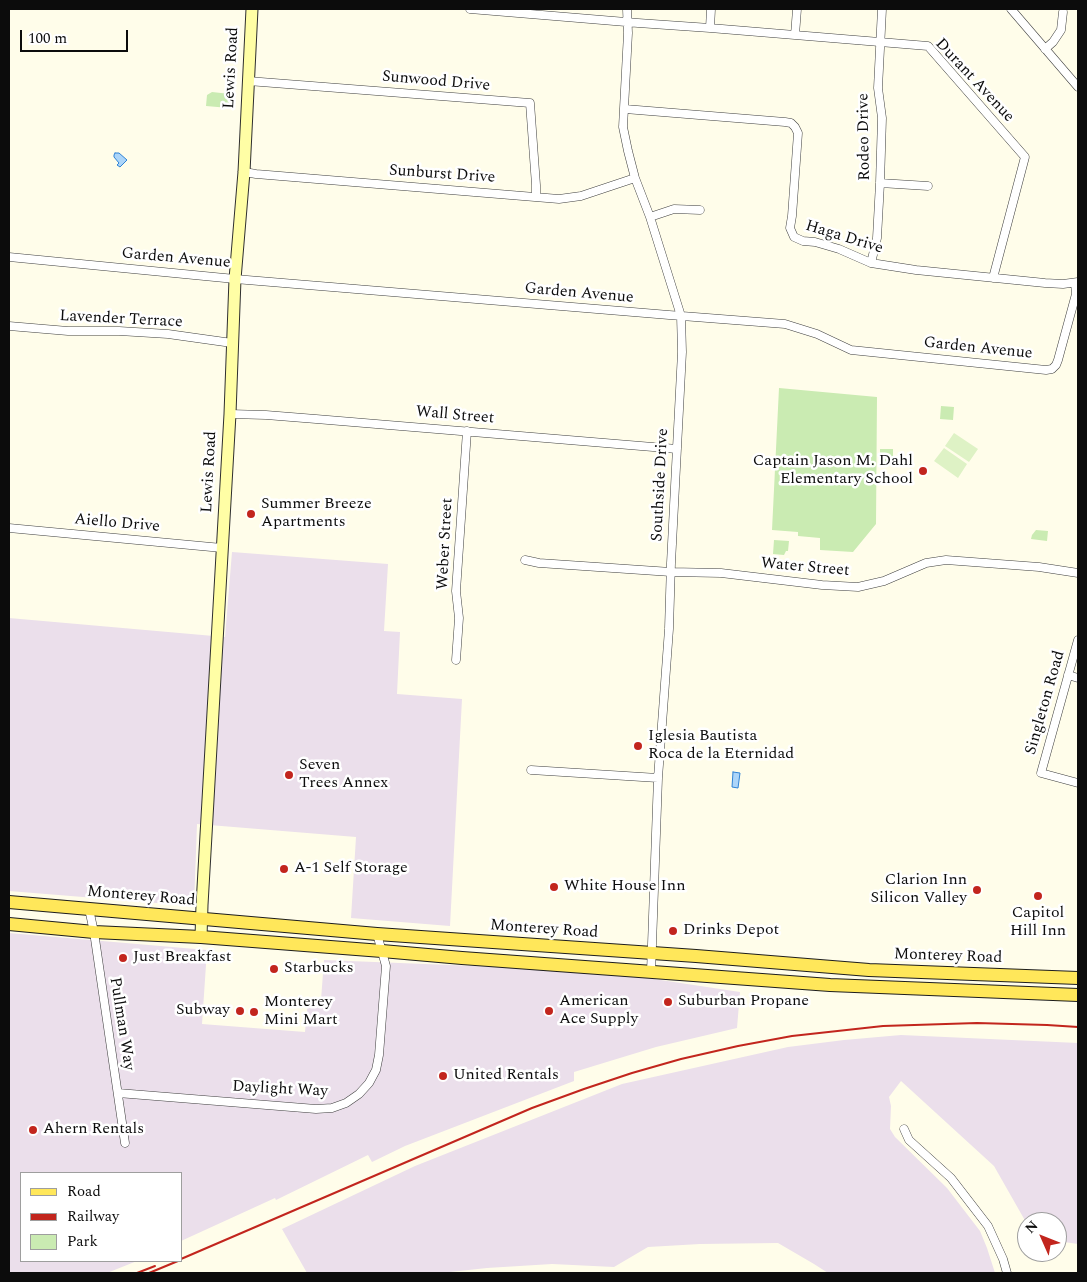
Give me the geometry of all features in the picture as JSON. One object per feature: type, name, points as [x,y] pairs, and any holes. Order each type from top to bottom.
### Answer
[{"type":"main road","name":"Monterey Road","points":[[9,902],[377,934],[900,972],[1078,978]]},
{"type":"main road","name":"Monterey Road","points":[[9,924],[94,932],[201,937],[830,986],[1078,995]]},
{"type":"main road","points":[[900,972],[900,988]]},
{"type":"street","name":"Lewis Road","points":[[201,937],[230,414],[235,278],[244,172],[252,9]]},
{"type":"street","name":"Durant Avenue","points":[[470,9],[537,11],[627,22],[928,46],[1025,157],[993,278]]},
{"type":"street","name":"Southside Drive","points":[[627,9],[623,127],[635,178],[650,217],[681,316],[682,352],[669,629],[658,778],[651,972]]},
{"type":"street","points":[[710,28],[711,9]]},
{"type":"street","points":[[795,35],[797,9]]},
{"type":"street","name":"Rodeo Drive","points":[[871,263],[877,238],[880,182],[882,118],[878,88],[882,9]]},
{"type":"street","points":[[1011,9],[1078,87]]},
{"type":"street","points":[[1045,49],[1053,42],[1061,30],[1063,12]]},
{"type":"street","name":"Sunwood Drive","points":[[248,81],[530,103],[536,196]]},
{"type":"street","name":"Haga Drive","points":[[625,109],[791,124],[798,133],[790,228],[794,237],[803,241],[814,242],[839,250],[871,263],[916,270],[1045,284],[1077,282]]},
{"type":"street","name":"Sunburst Drive","points":[[244,172],[559,198],[582,196],[635,178]]},
{"type":"street","points":[[880,182],[928,186]]},
{"type":"street","points":[[650,217],[674,209],[700,210]]},
{"type":"street","name":"Garden Avenue","points":[[9,257],[785,324],[817,334],[851,350],[1046,370],[1052,369],[1058,360],[1076,294],[1077,282]]},
{"type":"street","name":"Lavender Terrace","points":[[9,326],[68,331],[168,334],[232,344]]},
{"type":"street","name":"Wall Street","points":[[230,414],[266,415],[677,449]]},
{"type":"street","name":"Weber Street","points":[[456,660],[459,618],[456,591],[467,431]]},
{"type":"street","name":"Aiello Drive","points":[[9,528],[222,548]]},
{"type":"street","name":"Water Street","points":[[525,560],[539,563],[671,572],[721,573],[822,585],[858,587],[884,581],[926,563],[946,560],[1039,567],[1078,573]]},
{"type":"street","name":"Singleton Road","points":[[1078,640],[1041,773],[1078,783]]},
{"type":"street","points":[[1068,675],[1078,678]]},
{"type":"street","points":[[531,770],[658,778]]},
{"type":"street","name":"Pullman Way","points":[[89,909],[125,1143]]},
{"type":"street","name":"Daylight Way","points":[[118,1093],[316,1109],[332,1108],[346,1103],[369,1083],[376,1070],[379,1055],[386,966],[377,934]]},
{"type":"street","points":[[904,1129],[909,1140],[951,1178],[988,1226],[1006,1273]]},
{"type":"shaded area","points":[[232,552],[388,564],[384,631],[400,632],[397,694],[462,699],[450,926],[351,918],[356,837],[197,824],[194,906],[9,891],[9,618],[225,637]]},
{"type":"shaded area","points":[[9,933],[207,950],[202,1024],[305,1032],[308,1000],[321,1000],[324,960],[601,971],[740,992],[737,1028],[656,1047],[574,1072],[574,1081],[405,1146],[372,1162],[368,1155],[276,1200],[275,1198],[182,1241],[182,1172],[20,1172],[20,1262],[134,1262],[107,1273],[9,1273]]},
{"type":"shaded area","points":[[901,1035],[1078,1043],[1078,1244],[1067,1242],[1067,1212],[1020,1212],[994,1166],[901,1081],[889,1097],[891,1106],[890,1129],[895,1137],[947,1188],[980,1231],[995,1273],[828,1273],[778,1243],[648,1247],[614,1267],[552,1264],[441,1273],[307,1273],[282,1229],[415,1166],[622,1084],[788,1047]]},
{"type":"green space","points":[[212,92],[230,94],[229,108],[206,106],[207,95]]},
{"type":"green space","points":[[779,388],[877,397],[876,524],[853,552],[820,550],[820,538],[798,536],[798,532],[772,530]]},
{"type":"green space","points":[[941,406],[954,407],[953,420],[940,419]]},
{"type":"green space","points":[[954,433],[978,449],[969,462],[945,446]]},
{"type":"green space","points":[[944,448],[967,464],[958,478],[934,461]]},
{"type":"green space","points":[[880,449],[893,449],[893,463],[880,463]]},
{"type":"green space","points":[[1036,530],[1048,531],[1047,541],[1031,539]]},
{"type":"green space","points":[[774,540],[789,541],[788,551],[784,555],[773,554]]},
{"type":"water","points":[[115,153],[119,153],[127,160],[120,167],[117,165],[119,163],[114,157]]},
{"type":"water","points":[[733,772],[740,773],[738,788],[732,787]]},
{"type":"railway","points":[[182,1259],[532,1108],[632,1073],[681,1059],[792,1036],[883,1026],[977,1023],[1078,1027]]},
{"type":"railway","points":[[149,1273],[176,1262]]},
{"type":"railway","points":[[137,1273],[155,1266]]},
{"type":"place","name":"Captain Jason M. Dahl Elementary School","points":[[923,471]]},
{"type":"place","name":"Summer Breeze Apartments","points":[[251,514]]},
{"type":"place","name":"Iglesia Bautista Roca de la Eternidad","points":[[638,746]]},
{"type":"place","name":"Seven Trees Annex","points":[[289,775]]},
{"type":"place","name":"A-1 Self Storage","points":[[284,869]]},
{"type":"place","name":"White House Inn","points":[[554,887]]},
{"type":"place","name":"Clarion Inn Silicon Valley","points":[[977,890]]},
{"type":"place","name":"Capitol Hill Inn","points":[[1038,896]]},
{"type":"place","name":"Drinks Depot","points":[[673,931]]},
{"type":"place","name":"Just Breakfast","points":[[123,958]]},
{"type":"place","name":"Starbucks","points":[[274,969]]},
{"type":"place","name":"Suburban Propane","points":[[668,1002]]},
{"type":"place","name":"Subway","points":[[240,1011]]},
{"type":"place","name":"American Ace Supply","points":[[549,1011]]},
{"type":"place","name":"Monterey Mini Mart","points":[[254,1012]]},
{"type":"place","name":"United Rentals","points":[[443,1076]]},
{"type":"place","name":"Ahern Rentals","points":[[33,1130]]}]
